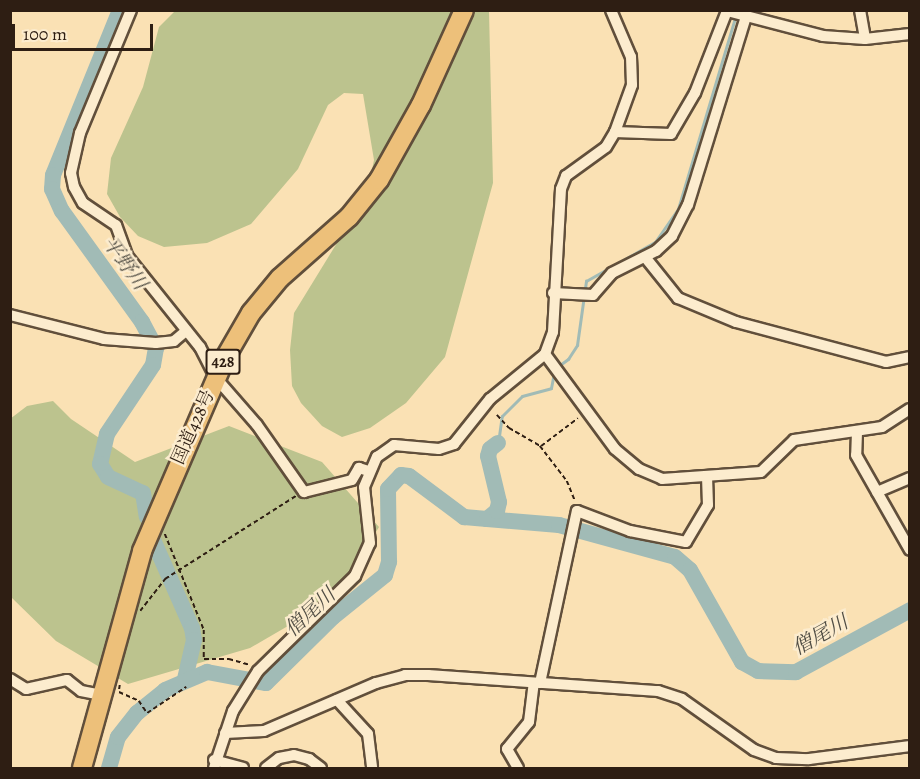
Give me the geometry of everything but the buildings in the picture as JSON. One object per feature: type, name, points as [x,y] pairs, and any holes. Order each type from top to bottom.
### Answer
[{"type":"highway","name":"国道428号","points":[[82,768],[142,551],[216,378],[238,335],[266,295],[349,217],[379,180],[421,105],[464,10]]},
{"type":"street","points":[[131,10],[80,133],[71,173],[83,203],[116,225],[126,256],[201,347],[216,378],[257,425],[304,492],[352,480],[359,468],[368,471]]},
{"type":"street","points":[[243,768],[214,764],[225,733],[247,686],[258,671],[355,576],[370,543],[364,487],[368,471],[385,449],[394,445],[439,449],[453,444],[490,399],[545,354],[553,332],[553,293],[561,189],[567,176],[606,147],[615,132],[633,72],[611,10]]},
{"type":"street","points":[[721,10],[823,36],[865,39],[909,34]]},
{"type":"street","points":[[860,10],[865,39]]},
{"type":"street","points":[[615,132],[671,134],[695,93],[727,11]]},
{"type":"street","points":[[553,293],[593,295],[612,273],[645,257],[672,236],[682,221],[746,16]]},
{"type":"street","points":[[645,257],[678,298],[736,322],[886,362],[909,357]]},
{"type":"street","points":[[10,315],[105,339],[156,344],[174,341],[186,331]]},
{"type":"street","points":[[545,354],[615,449],[639,469],[662,479],[761,472],[794,440],[882,427],[909,410]]},
{"type":"street","points":[[857,432],[856,455],[909,550]]},
{"type":"street","points":[[518,768],[507,749],[530,722],[577,511],[630,531],[686,542],[708,505],[707,477]]},
{"type":"street","points":[[877,492],[909,478]]},
{"type":"street","points":[[225,733],[264,731],[337,700],[405,675],[658,691],[682,699],[754,750],[776,758],[810,764],[909,746]]},
{"type":"street","points":[[10,680],[26,689],[67,680],[81,691],[102,695]]},
{"type":"street","points":[[337,700],[368,734],[372,768]]},
{"type":"street","points":[[266,768],[279,758],[294,755],[309,759],[321,768]]},
{"type":"path","points":[[540,446],[588,412]]},
{"type":"path","points":[[497,415],[509,428],[540,446],[567,481],[577,511]]},
{"type":"path","points":[[136,617],[159,584],[304,492]]},
{"type":"path","points":[[165,529],[164,539],[204,630],[204,659],[229,659],[258,671]]},
{"type":"path","points":[[121,678],[119,692],[139,701],[147,713],[186,687]]},
{"type":"green space","points":[[175,11],[489,11],[493,183],[445,357],[406,403],[370,428],[342,437],[322,426],[301,403],[292,386],[290,350],[294,313],[367,194],[374,160],[363,94],[344,93],[328,105],[298,169],[251,224],[207,243],[164,247],[138,236],[120,217],[107,194],[111,158],[143,87],[159,27]]},
{"type":"green space","points":[[53,401],[71,419],[135,462],[229,426],[322,462],[379,527],[336,598],[250,648],[128,684],[56,641],[11,597],[10,419],[27,406]]},
{"type":"waterway","name":"平野川","points":[[120,10],[53,175],[52,189],[62,211],[142,322],[156,348],[153,365],[107,434],[100,464],[108,477],[143,493],[147,517]]},
{"type":"waterway","points":[[557,367],[568,359],[577,345],[586,281],[655,242],[678,209],[736,15]]},
{"type":"waterway","points":[[498,443],[502,416],[522,396],[551,388],[554,373]]},
{"type":"waterway","name":"僧尾川","points":[[109,768],[118,737],[137,713],[165,690],[207,672],[266,683],[333,617],[385,575],[389,562],[388,489],[401,475],[409,476],[464,517],[487,519],[497,511],[499,502],[488,456],[490,449],[498,443]]},
{"type":"waterway","name":"僧尾川","points":[[487,519],[559,525],[675,557],[690,570],[742,662],[758,671],[796,672],[910,610]]},
{"type":"waterway","name":"平野川","points":[[154,542],[192,628],[194,640],[185,679]]}]
